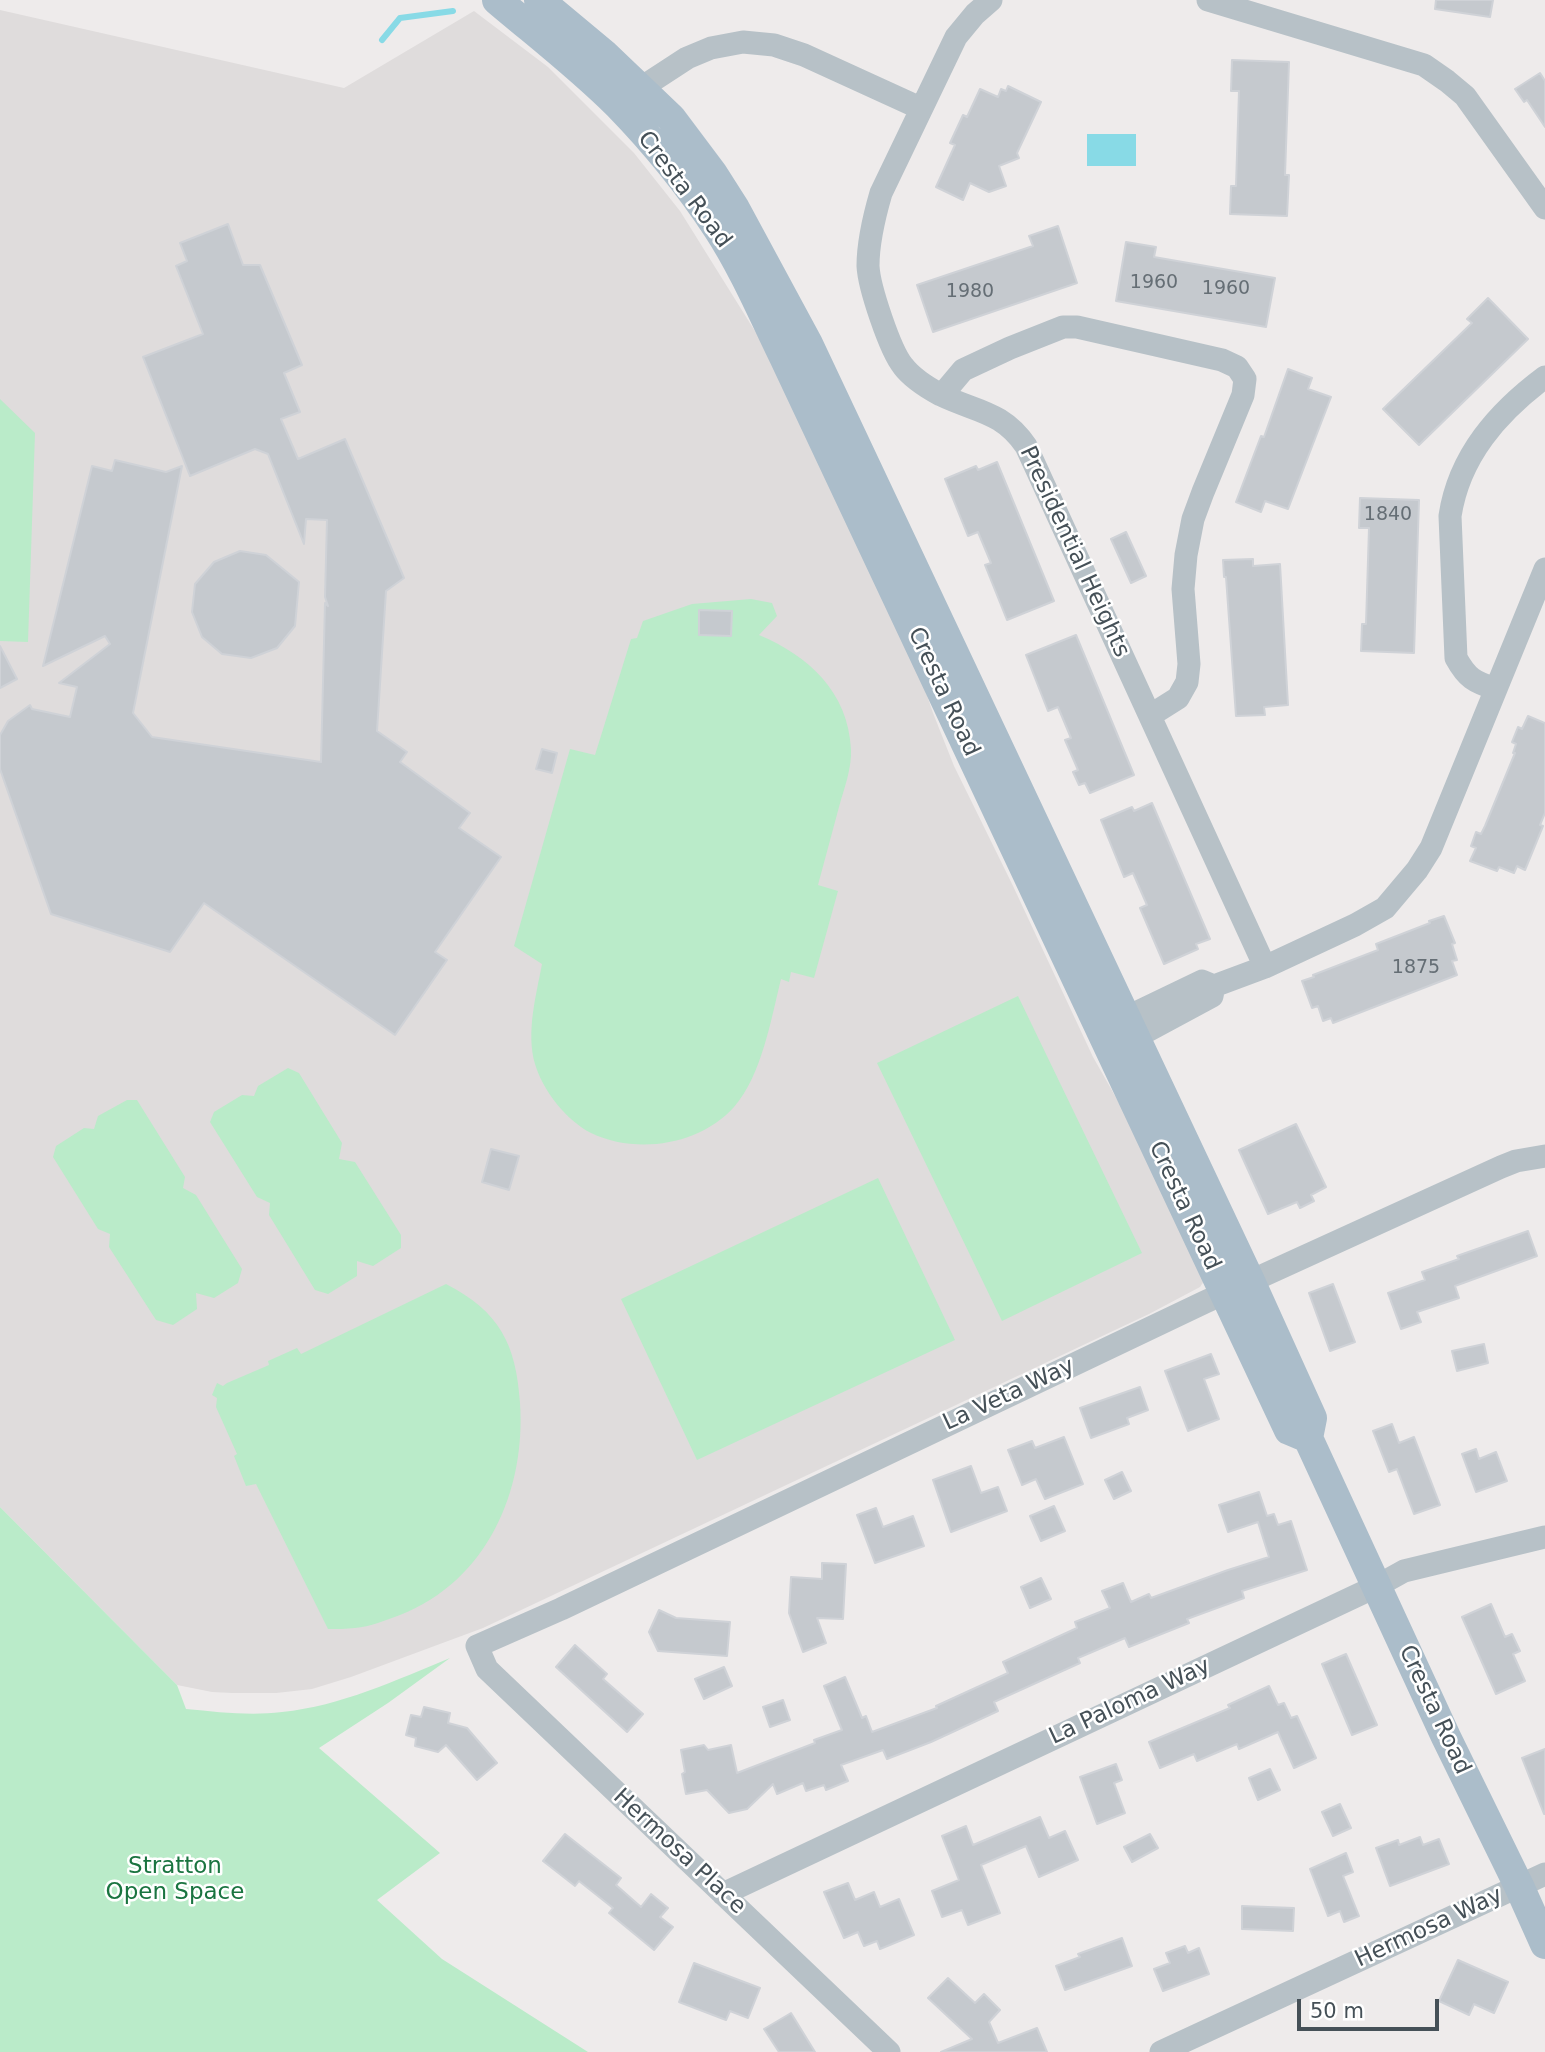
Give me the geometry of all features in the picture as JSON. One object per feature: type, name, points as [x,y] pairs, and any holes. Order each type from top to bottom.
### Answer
[{"type":"main road","name":"Cresta Road","points":[[497,0],[587,76],[645,135],[719,231],[746,278],[1266,1350],[1312,1418],[1308,1438],[1446,1737],[1532,1880],[1545,1944]]},
{"type":"main road","name":"Cresta Road","points":[[538,0],[595,47],[671,118],[713,174],[768,268],[808,344],[1129,1028],[1237,1287]]},
{"type":"street","name":"Presidential Heights","points":[[991,0],[956,37],[881,193],[873,219],[868,268],[873,293],[903,367],[942,395],[989,413],[1004,422],[1017,432],[1026,446],[1265,967]]},
{"type":"street","points":[[1208,0],[1424,65],[1465,96],[1545,208]]},
{"type":"street","points":[[641,88],[687,58],[711,48],[743,42],[774,45],[804,55],[920,108]]},
{"type":"street","points":[[942,395],[963,370],[1063,327],[1077,327],[1222,360],[1237,367],[1245,379],[1243,395],[1196,510],[1188,543],[1183,589],[1189,664],[1186,682],[1178,698],[1151,715]]},
{"type":"street","points":[[1496,690],[1477,683],[1465,673],[1456,658],[1450,516],[1460,476],[1474,449],[1502,412],[1545,377]]},
{"type":"street","points":[[1129,1028],[1212,996],[1214,986],[1265,967],[1355,926],[1385,908],[1418,870],[1432,848],[1545,569]]},
{"type":"street","name":"La Veta Way","points":[[477,1646],[586,1597],[1237,1287],[1501,1167],[1516,1161],[1545,1156]]},
{"type":"street","name":"La Paloma Way","points":[[723,1894],[1377,1586],[1404,1570],[1545,1537]]},
{"type":"street","name":"Hermosa Place","points":[[477,1646],[487,1668],[889,2052]]},
{"type":"street","name":"Hermosa Way","points":[[1161,2052],[1532,1880]]},
{"type":"shaded area","points":[[0,10],[344,88],[474,11],[548,67],[634,153],[680,211],[763,344],[919,672],[954,766],[1093,1057],[1135,1131],[1204,1281],[1200,1287],[1149,1314],[483,1628],[312,1689],[276,1693],[232,1693],[177,1685],[0,1507]]},
{"type":"green space","points":[[0,399],[35,433],[28,642],[0,641]]},
{"type":"green space","points":[[751,599],[772,603],[777,616],[759,635],[794,654],[823,678],[834,693],[848,729],[851,749],[849,771],[818,885],[838,891],[814,978],[791,972],[789,982],[781,979],[759,1063],[744,1094],[734,1107],[720,1120],[686,1138],[647,1144],[609,1140],[591,1133],[564,1113],[539,1074],[531,1039],[542,964],[514,946],[570,749],[595,755],[631,639],[637,638],[643,621],[692,604]]},
{"type":"green space","points":[[1018,996],[1142,1253],[1002,1321],[877,1063]]},
{"type":"green space","points":[[288,1068],[299,1073],[342,1143],[339,1159],[355,1162],[401,1235],[401,1248],[373,1266],[357,1261],[357,1276],[328,1294],[315,1290],[269,1215],[270,1203],[257,1197],[210,1122],[214,1112],[242,1095],[254,1096],[258,1086]]},
{"type":"green space","points":[[127,1100],[137,1100],[185,1177],[183,1188],[196,1195],[242,1269],[238,1283],[214,1298],[196,1293],[197,1309],[173,1325],[156,1320],[109,1247],[110,1234],[98,1229],[53,1157],[56,1146],[84,1128],[94,1129],[98,1116]]},
{"type":"green space","points":[[878,1178],[955,1340],[697,1460],[621,1299]]},
{"type":"green space","points":[[446,1284],[480,1306],[492,1318],[502,1332],[514,1363],[520,1403],[520,1436],[508,1500],[495,1529],[478,1556],[456,1580],[430,1600],[372,1625],[328,1629],[256,1484],[246,1486],[234,1456],[237,1454],[216,1407],[217,1398],[212,1395],[217,1383],[223,1386],[269,1365],[268,1361],[297,1348],[301,1354]]},
{"type":"green space","name":"Stratton Open Space","points":[[0,1507],[177,1685],[186,1709],[258,1714],[304,1709],[368,1691],[450,1658],[319,1748],[440,1853],[377,1900],[442,1959],[588,2052],[0,2052]]},
{"type":"water","points":[[1087,134],[1136,134],[1136,166],[1087,166]]},
{"type":"building","points":[[1436,0],[1493,0],[1490,17],[1435,9]]},
{"type":"building","points":[[1232,60],[1289,62],[1285,175],[1289,175],[1287,216],[1230,214],[1231,186],[1236,186],[1239,91],[1231,91]]},
{"type":"building","points":[[1540,73],[1545,81],[1545,127],[1527,100],[1524,102],[1515,89]]},
{"type":"building","points":[[1008,86],[1041,102],[1017,153],[1019,158],[999,166],[1006,186],[989,192],[970,183],[963,200],[936,187],[955,145],[950,143],[963,115],[967,117],[980,89],[998,97],[1001,89],[1006,91]]},
{"type":"building","points":[[228,224],[243,265],[260,265],[302,365],[284,373],[300,412],[281,419],[298,459],[345,439],[404,578],[386,591],[377,731],[407,752],[400,762],[470,813],[459,828],[501,857],[435,952],[447,960],[395,1035],[204,903],[170,952],[51,914],[0,769],[0,735],[8,721],[30,705],[32,709],[70,717],[77,687],[59,683],[110,644],[105,636],[43,666],[92,466],[112,471],[115,460],[166,472],[182,466],[133,713],[152,737],[321,762],[325,603],[328,606],[325,597],[327,520],[306,519],[304,544],[268,454],[255,449],[190,476],[143,357],[203,334],[176,266],[187,261],[180,243]]},
{"type":"building","points":[[1058,226],[1077,283],[933,332],[917,285],[1033,246],[1029,236]]},
{"type":"building","points":[[1126,242],[1156,247],[1154,257],[1275,278],[1266,327],[1116,301]]},
{"type":"building","points":[[1488,298],[1528,339],[1419,445],[1383,409],[1472,323],[1467,319]]},
{"type":"building","points":[[1288,369],[1312,378],[1308,389],[1331,397],[1288,509],[1265,501],[1261,512],[1236,502],[1261,436],[1264,437]]},
{"type":"building","points":[[997,462],[1054,601],[1007,620],[985,565],[991,563],[978,532],[968,536],[945,479],[976,466],[978,470]]},
{"type":"building","points":[[1360,498],[1419,500],[1414,653],[1361,651],[1362,624],[1366,624],[1369,528],[1359,528]]},
{"type":"building","points":[[1126,532],[1146,576],[1131,583],[1111,539]]},
{"type":"building","points":[[240,551],[266,555],[299,582],[295,626],[277,648],[251,658],[222,654],[202,637],[192,612],[195,584],[214,562]]},
{"type":"building","points":[[1253,559],[1253,566],[1280,564],[1288,705],[1264,707],[1265,715],[1236,716],[1223,560]]},
{"type":"building","points":[[699,610],[732,611],[731,636],[699,635]]},
{"type":"building","points":[[1076,635],[1134,775],[1090,793],[1085,783],[1079,785],[1073,772],[1078,770],[1065,740],[1071,738],[1058,707],[1048,711],[1026,655]]},
{"type":"building","points":[[0,646],[17,679],[0,688]]},
{"type":"building","points":[[1528,716],[1545,723],[1545,813],[1540,825],[1543,826],[1525,870],[1517,866],[1514,873],[1499,867],[1497,871],[1470,861],[1476,848],[1471,846],[1476,832],[1481,834],[1485,826],[1515,753],[1516,744],[1512,742],[1518,727],[1522,729]]},
{"type":"building","points":[[542,749],[557,753],[552,773],[536,769]]},
{"type":"building","points":[[1152,803],[1210,939],[1196,944],[1198,949],[1164,964],[1140,908],[1147,905],[1133,873],[1124,877],[1101,820],[1132,807],[1134,811]]},
{"type":"building","points":[[1444,916],[1455,943],[1452,944],[1457,960],[1452,961],[1457,975],[1333,1023],[1331,1018],[1323,1021],[1318,1006],[1312,1008],[1302,981],[1378,950],[1376,944]]},
{"type":"building","points":[[1296,1124],[1326,1187],[1311,1195],[1314,1201],[1300,1208],[1297,1202],[1268,1214],[1239,1150]]},
{"type":"building","points":[[491,1149],[519,1156],[509,1190],[482,1182]]},
{"type":"building","points":[[1528,1231],[1537,1256],[1455,1286],[1459,1298],[1417,1312],[1421,1322],[1401,1329],[1388,1293],[1425,1280],[1422,1272],[1459,1259],[1457,1256]]},
{"type":"building","points":[[1333,1284],[1355,1342],[1330,1351],[1309,1293]]},
{"type":"building","points":[[1484,1344],[1488,1363],[1457,1371],[1452,1351]]},
{"type":"building","points":[[1211,1354],[1219,1374],[1204,1379],[1219,1419],[1188,1431],[1165,1371]]},
{"type":"building","points":[[1140,1387],[1148,1410],[1127,1418],[1129,1424],[1091,1438],[1080,1408]]},
{"type":"building","points":[[1392,1424],[1399,1443],[1414,1437],[1440,1505],[1414,1514],[1397,1469],[1389,1472],[1373,1431]]},
{"type":"building","points":[[1064,1437],[1083,1484],[1045,1499],[1036,1479],[1022,1485],[1008,1450],[1032,1441],[1035,1448]]},
{"type":"building","points":[[1476,1449],[1479,1459],[1496,1452],[1507,1481],[1476,1492],[1462,1454]]},
{"type":"building","points":[[971,1466],[981,1493],[998,1487],[1007,1511],[951,1532],[933,1480]]},
{"type":"building","points":[[1122,1472],[1131,1491],[1114,1499],[1105,1480]]},
{"type":"building","points":[[1259,1492],[1267,1516],[1274,1514],[1278,1525],[1291,1521],[1307,1570],[1242,1591],[1244,1598],[1187,1619],[1189,1623],[1129,1647],[1125,1638],[1078,1658],[1080,1663],[994,1702],[998,1711],[931,1742],[887,1759],[883,1750],[841,1765],[848,1781],[826,1790],[824,1785],[806,1791],[803,1783],[777,1794],[773,1784],[747,1809],[729,1813],[707,1790],[686,1794],[681,1750],[704,1745],[708,1750],[731,1745],[737,1773],[842,1730],[824,1686],[845,1677],[862,1718],[866,1716],[872,1732],[937,1708],[936,1706],[1008,1673],[1003,1662],[1077,1628],[1075,1622],[1110,1608],[1102,1591],[1123,1583],[1131,1602],[1149,1594],[1151,1598],[1269,1557],[1258,1522],[1228,1532],[1219,1505]]},
{"type":"building","points":[[1054,1506],[1065,1531],[1041,1541],[1030,1516]]},
{"type":"building","points":[[876,1508],[883,1527],[913,1516],[924,1546],[875,1563],[857,1515]]},
{"type":"building","points":[[822,1563],[846,1564],[843,1619],[817,1618],[826,1643],[803,1652],[789,1613],[791,1577],[822,1579]]},
{"type":"building","points":[[1041,1578],[1051,1599],[1030,1608],[1021,1587]]},
{"type":"building","points":[[1491,1604],[1505,1637],[1512,1634],[1520,1651],[1513,1654],[1525,1681],[1496,1694],[1462,1617]]},
{"type":"building","points":[[659,1610],[676,1618],[730,1622],[727,1656],[658,1651],[649,1632]]},
{"type":"building","points":[[575,1645],[607,1674],[603,1679],[643,1714],[627,1732],[556,1667]]},
{"type":"building","points":[[1346,1654],[1377,1725],[1352,1735],[1322,1664]]},
{"type":"building","points":[[724,1667],[732,1686],[704,1699],[695,1679]]},
{"type":"building","points":[[1269,1686],[1278,1705],[1284,1703],[1291,1718],[1297,1716],[1316,1758],[1294,1768],[1278,1732],[1239,1749],[1237,1744],[1197,1761],[1194,1754],[1160,1768],[1149,1742],[1230,1708],[1228,1705]]},
{"type":"building","points":[[783,1700],[790,1720],[770,1727],[763,1707]]},
{"type":"building","points":[[424,1707],[450,1713],[448,1723],[467,1728],[497,1763],[477,1780],[446,1745],[438,1752],[415,1746],[416,1738],[406,1735],[411,1715],[421,1717]]},
{"type":"building","points":[[1545,1749],[1545,1814],[1544,1814],[1522,1758]]},
{"type":"building","points":[[1116,1764],[1122,1780],[1114,1783],[1125,1813],[1097,1824],[1080,1777]]},
{"type":"building","points":[[1270,1769],[1280,1790],[1258,1800],[1249,1778]]},
{"type":"building","points":[[1340,1804],[1351,1828],[1333,1836],[1322,1812]]},
{"type":"building","points":[[1040,1817],[1049,1838],[1065,1831],[1078,1860],[1039,1877],[1026,1846],[981,1865],[1000,1913],[968,1925],[962,1910],[942,1917],[932,1891],[959,1880],[942,1836],[966,1826],[973,1845]]},
{"type":"building","points":[[565,1834],[621,1878],[616,1885],[641,1907],[651,1894],[668,1908],[660,1917],[673,1927],[654,1950],[609,1913],[613,1908],[579,1881],[575,1886],[543,1861]]},
{"type":"building","points":[[1150,1834],[1158,1848],[1132,1862],[1124,1847]]},
{"type":"building","points":[[1420,1837],[1423,1845],[1439,1839],[1449,1864],[1390,1886],[1376,1848],[1398,1840],[1399,1845]]},
{"type":"building","points":[[1346,1853],[1353,1872],[1343,1876],[1359,1916],[1344,1922],[1340,1911],[1328,1916],[1310,1869]]},
{"type":"building","points":[[848,1883],[855,1900],[874,1892],[880,1907],[899,1899],[914,1935],[880,1949],[877,1941],[864,1946],[858,1932],[844,1938],[824,1892]]},
{"type":"building","points":[[1242,1906],[1294,1908],[1293,1931],[1242,1929]]},
{"type":"building","points":[[1122,1938],[1132,1966],[1065,1990],[1056,1966],[1080,1957],[1078,1954]]},
{"type":"building","points":[[1185,1946],[1188,1953],[1199,1948],[1209,1974],[1163,1991],[1154,1969],[1170,1963],[1166,1953]]},
{"type":"building","points":[[1458,1960],[1508,1982],[1494,2013],[1474,2004],[1469,2015],[1439,2001]]},
{"type":"building","points":[[694,1963],[760,1988],[748,2018],[730,2011],[726,2020],[679,2002]]},
{"type":"building","points":[[948,1978],[975,2003],[984,1994],[1000,2010],[989,2022],[998,2043],[1037,2028],[1047,2052],[941,2052],[972,2039],[928,1998]]},
{"type":"building","points":[[791,2013],[815,2052],[779,2052],[764,2029]]},
{"type":"waterway","points":[[382,40],[400,18],[453,11]]}]
